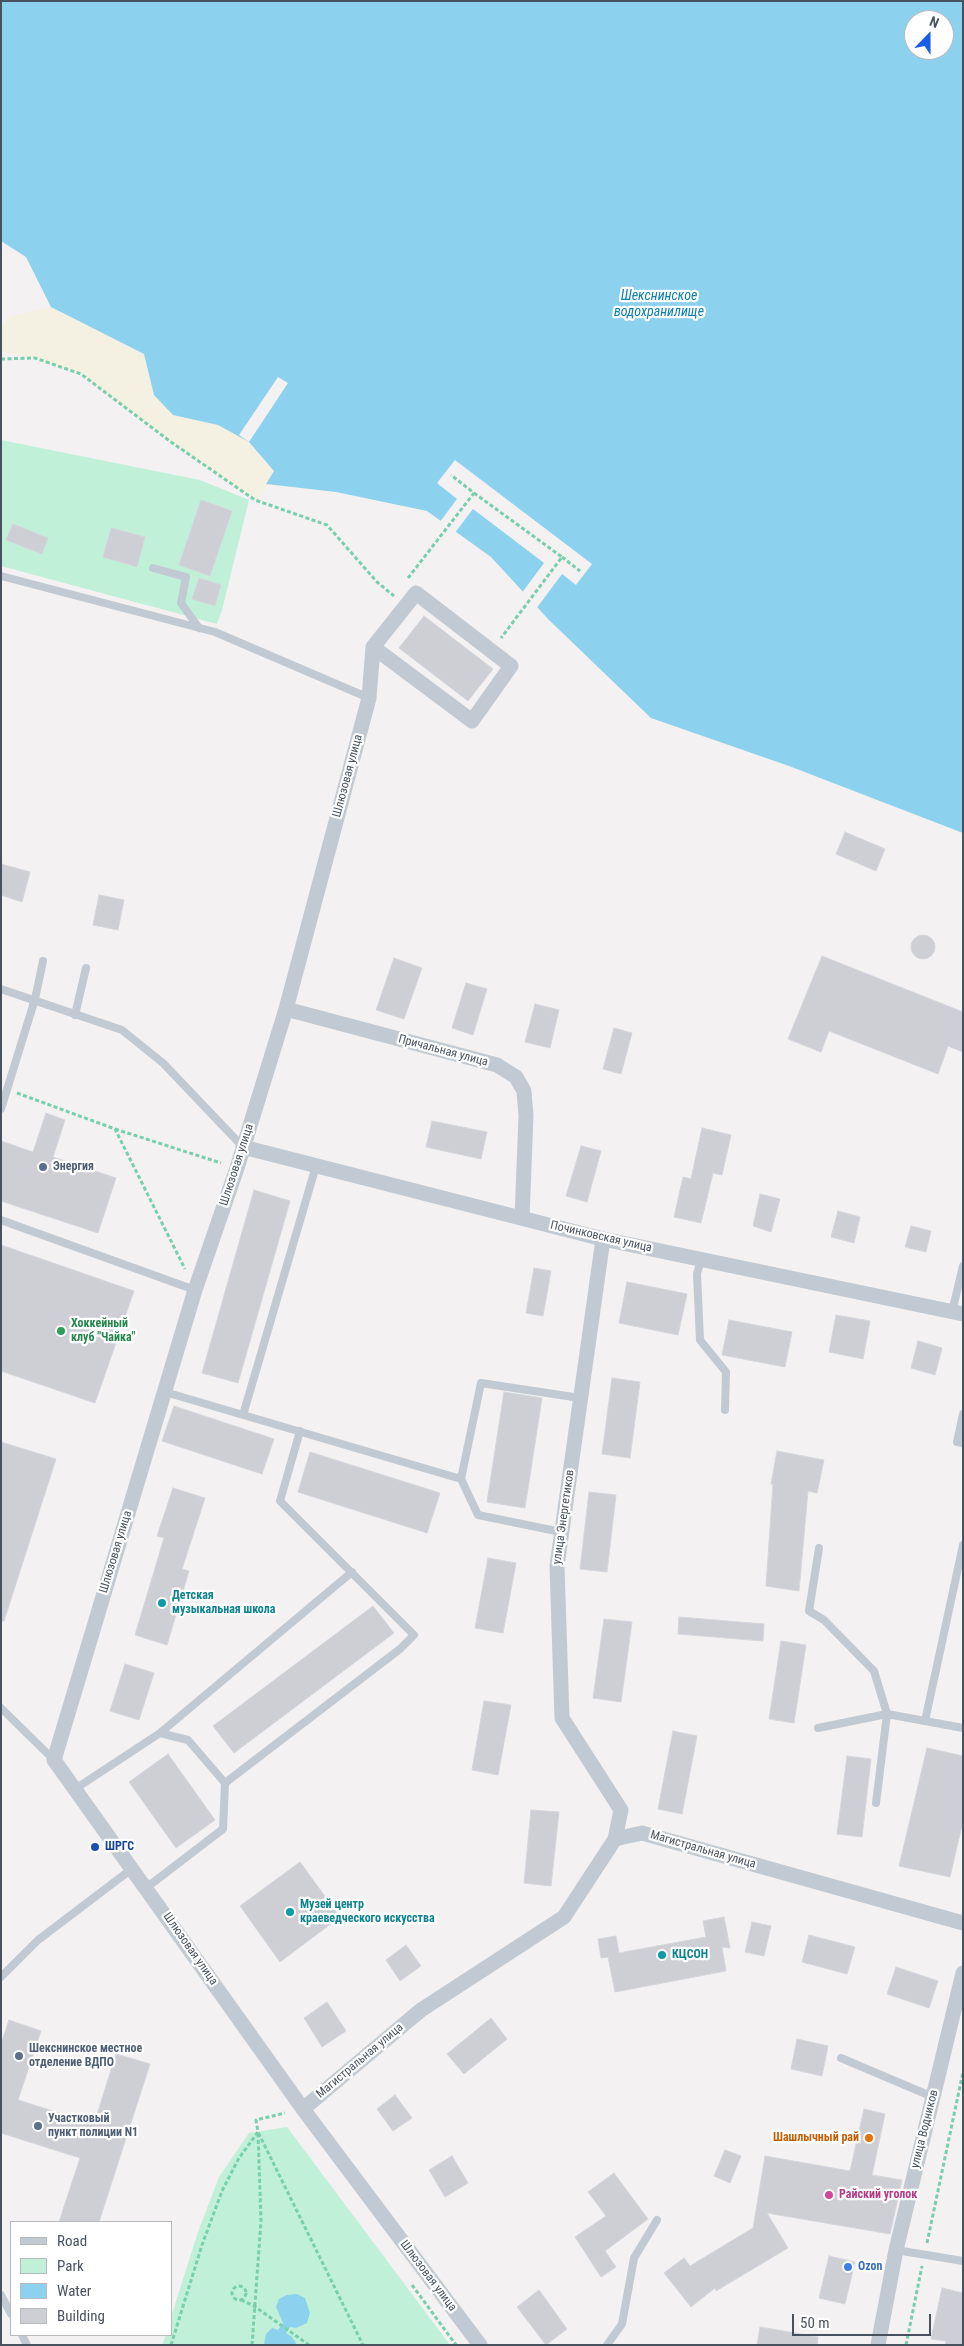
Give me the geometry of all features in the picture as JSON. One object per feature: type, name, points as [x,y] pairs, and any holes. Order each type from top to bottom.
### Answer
[{"type":"street","points":[[416,594],[511,666],[472,721],[374,647],[406,606],[416,594]]},
{"type":"street","name":"Шлюзовая улица","points":[[374,647],[369,698],[286,1009],[237,1168],[196,1290],[54,1760],[133,1868],[303,2109],[480,2345]]},
{"type":"street","name":"Причальная улица","points":[[286,1009],[497,1065],[516,1077],[524,1091],[526,1116],[522,1218]]},
{"type":"street","name":"Починковская улица","points":[[243,1147],[603,1239],[958,1313]]},
{"type":"street","name":"улица Энергетиков","points":[[603,1239],[557,1566],[562,1718],[621,1810],[615,1839]]},
{"type":"street","name":"Магистральная улица","points":[[303,2109],[421,2010],[564,1917],[615,1839],[642,1833],[963,1923]]},
{"type":"street","name":"улица Водников","points":[[878,2345],[896,2250],[963,1973]]},
{"type":"lane","points":[[152,568],[186,577],[181,602],[199,628]]},
{"type":"lane","points":[[1,576],[215,632],[369,698]]},
{"type":"lane","points":[[1,1110],[35,999],[43,961]]},
{"type":"lane","points":[[75,1015],[86,968]]},
{"type":"lane","points":[[1,989],[122,1030],[163,1063],[243,1147]]},
{"type":"lane","points":[[243,1415],[316,1166]]},
{"type":"lane","points":[[1,1220],[196,1290]]},
{"type":"lane","points":[[701,1259],[697,1274],[700,1340],[726,1372],[725,1410]]},
{"type":"lane","points":[[958,1313],[963,1266]]},
{"type":"lane","points":[[561,1532],[478,1515],[461,1479],[481,1383],[580,1398]]},
{"type":"lane","points":[[165,1392],[461,1479]]},
{"type":"lane","points":[[963,1414],[957,1442],[963,1443]]},
{"type":"lane","points":[[225,1783],[400,1649],[414,1635],[280,1501],[300,1431]]},
{"type":"lane","points":[[925,1721],[963,1545]]},
{"type":"lane","points":[[819,1548],[809,1610],[824,1620],[874,1671],[887,1714],[876,1803]]},
{"type":"lane","points":[[75,1789],[160,1733],[352,1572]]},
{"type":"lane","points":[[1,1708],[54,1760]]},
{"type":"lane","points":[[818,1728],[887,1714],[963,1728]]},
{"type":"lane","points":[[146,1888],[223,1829],[225,1783],[188,1740],[160,1733]]},
{"type":"lane","points":[[1,1977],[38,1940],[133,1868]]},
{"type":"lane","points":[[840,2058],[933,2097]]},
{"type":"lane","points":[[607,2345],[622,2324],[634,2258],[657,2220]]},
{"type":"lane","points":[[896,2250],[963,2261]]},
{"type":"lane","points":[[1,2295],[10,2312]]},
{"type":"path","points":[[1,359],[35,358],[81,374],[171,442],[255,500],[327,526],[376,582],[406,606]]},
{"type":"path","points":[[451,475],[580,571]]},
{"type":"path","points":[[404,582],[474,493]]},
{"type":"path","points":[[491,652],[562,557]]},
{"type":"path","points":[[394,596],[399,589]]},
{"type":"path","points":[[8,1090],[115,1129],[237,1168]]},
{"type":"path","points":[[115,1129],[196,1290]]},
{"type":"path","points":[[906,2345],[963,2072]]},
{"type":"path","points":[[252,2345],[261,2221],[256,2120],[303,2109]]},
{"type":"path","points":[[171,2345],[202,2245],[222,2192],[239,2158],[258,2132]]},
{"type":"path","points":[[258,2132],[363,2345]]},
{"type":"path","points":[[241,2300],[246,2294],[246,2290],[238,2285],[233,2287],[232,2296],[235,2300],[241,2300],[254,2306],[309,2345]]},
{"type":"green space","points":[[1,440],[200,480],[249,500],[217,624],[1,566]]},
{"type":"green space","points":[[287,2127],[450,2345],[162,2345],[166,2336],[172,2336],[172,2314],[198,2232],[219,2177],[249,2133]]},
{"type":"sand","points":[[51,307],[144,354],[154,395],[173,415],[218,425],[249,442],[274,471],[262,496],[255,500],[171,442],[81,374],[35,358],[2,352],[1,327],[11,316]]},
{"type":"water","name":"Шекснинское водохранилище","points":[[1,1],[963,1],[963,833],[789,766],[651,718],[549,620],[491,557],[427,511],[336,492],[266,484],[274,471],[249,442],[218,425],[173,415],[154,395],[144,354],[51,307],[26,257],[1,241]]},
{"type":"water","points":[[297,2294],[305,2298],[310,2313],[307,2323],[296,2328],[290,2327],[286,2333],[292,2337],[297,2345],[264,2345],[266,2334],[272,2328],[278,2330],[283,2323],[276,2307],[279,2299],[287,2295]]},
{"type":"pier","points":[[278,377],[288,383],[249,442],[239,435]]},
{"type":"pier","points":[[455,460],[592,564],[576,585],[562,574],[536,609],[521,594],[544,563],[473,509],[454,534],[439,523],[457,499],[437,483]]},
{"type":"building","points":[[201,500],[232,511],[210,576],[179,565]]},
{"type":"building","points":[[13,524],[48,538],[42,554],[6,540]]},
{"type":"building","points":[[111,528],[145,537],[137,567],[103,557]]},
{"type":"building","points":[[199,578],[221,585],[215,606],[192,599]]},
{"type":"building","points":[[424,616],[493,669],[468,701],[399,648]]},
{"type":"building","points":[[845,832],[885,849],[876,871],[836,854]]},
{"type":"building","points":[[1,864],[30,872],[22,902],[1,895]]},
{"type":"building","points":[[99,895],[124,900],[118,930],[93,925]]},
{"type":"building","points":[[923,935],[932,938],[935,947],[932,956],[923,959],[914,956],[911,947],[914,938]]},
{"type":"building","points":[[822,956],[963,1012],[963,1052],[948,1046],[938,1074],[829,1031],[821,1052],[788,1039]]},
{"type":"building","points":[[394,958],[422,968],[404,1019],[376,1010]]},
{"type":"building","points":[[466,983],[487,989],[473,1035],[452,1028]]},
{"type":"building","points":[[535,1004],[559,1010],[550,1048],[525,1042]]},
{"type":"building","points":[[614,1028],[632,1033],[621,1074],[603,1069]]},
{"type":"building","name":"Энергия","points":[[46,1113],[65,1120],[53,1157],[116,1178],[98,1233],[1,1201],[1,1141],[33,1152]]},
{"type":"building","points":[[432,1121],[487,1132],[481,1159],[426,1147]]},
{"type":"building","points":[[702,1128],[731,1135],[722,1175],[713,1173],[701,1223],[674,1217],[683,1177],[691,1179]]},
{"type":"building","points":[[581,1146],[601,1151],[587,1202],[566,1196]]},
{"type":"building","points":[[254,1190],[290,1201],[238,1383],[202,1373]]},
{"type":"building","points":[[760,1194],[780,1199],[771,1232],[753,1226]]},
{"type":"building","points":[[838,1211],[860,1217],[854,1243],[831,1237]]},
{"type":"building","points":[[911,1226],[931,1231],[926,1252],[905,1247]]},
{"type":"building","name":"Хоккейный клуб \"Чайка\"","points":[[1,1245],[134,1291],[95,1403],[1,1371]]},
{"type":"building","points":[[534,1268],[551,1271],[543,1316],[526,1313]]},
{"type":"building","points":[[627,1282],[687,1294],[678,1335],[619,1323]]},
{"type":"building","points":[[836,1315],[870,1321],[863,1359],[829,1352]]},
{"type":"building","points":[[729,1320],[792,1332],[785,1367],[722,1355]]},
{"type":"building","points":[[918,1341],[942,1348],[935,1375],[911,1368]]},
{"type":"building","points":[[612,1378],[640,1382],[630,1458],[602,1454]]},
{"type":"building","points":[[504,1392],[542,1398],[525,1508],[487,1502]]},
{"type":"building","points":[[174,1406],[274,1439],[262,1474],[162,1441]]},
{"type":"building","points":[[1,1442],[56,1459],[4,1621],[1,1621]]},
{"type":"building","points":[[777,1451],[824,1460],[817,1493],[808,1491],[799,1591],[766,1586],[773,1484],[771,1484]]},
{"type":"building","points":[[310,1452],[440,1493],[427,1533],[298,1492]]},
{"type":"building","points":[[173,1488],[205,1498],[182,1569],[189,1571],[167,1645],[135,1635],[164,1538],[157,1536]]},
{"type":"building","points":[[589,1492],[616,1495],[607,1572],[580,1569]]},
{"type":"building","points":[[488,1558],[516,1563],[503,1633],[475,1628]]},
{"type":"building","points":[[373,1606],[394,1633],[234,1753],[213,1726]]},
{"type":"building","points":[[679,1617],[764,1624],[763,1641],[678,1634]]},
{"type":"building","points":[[604,1619],[632,1622],[621,1702],[593,1698]]},
{"type":"building","points":[[781,1641],[806,1645],[794,1723],[769,1719]]},
{"type":"building","points":[[125,1664],[154,1673],[139,1720],[110,1711]]},
{"type":"building","points":[[484,1701],[511,1705],[498,1775],[472,1770]]},
{"type":"building","points":[[673,1731],[697,1736],[682,1814],[658,1809]]},
{"type":"building","points":[[927,1748],[963,1756],[963,1821],[950,1877],[899,1866]]},
{"type":"building","points":[[168,1754],[215,1820],[176,1848],[129,1782]]},
{"type":"building","points":[[847,1756],[871,1759],[862,1837],[837,1834]]},
{"type":"building","points":[[531,1810],[559,1812],[551,1886],[524,1883]]},
{"type":"building","name":"Музей центр краеведческого искусства","points":[[300,1862],[340,1917],[280,1962],[240,1906]]},
{"type":"building","name":"КЦСОН","points":[[724,1917],[730,1948],[722,1947],[726,1971],[615,1992],[608,1957],[601,1958],[598,1939],[616,1936],[619,1953],[706,1937],[703,1921]]},
{"type":"building","points":[[752,1922],[771,1926],[764,1956],[745,1952]]},
{"type":"building","points":[[809,1935],[855,1947],[847,1974],[802,1962]]},
{"type":"building","points":[[406,1945],[421,1966],[400,1981],[386,1960]]},
{"type":"building","points":[[896,1967],[938,1981],[929,2008],[887,1994]]},
{"type":"building","points":[[327,2002],[346,2031],[322,2047],[304,2018]]},
{"type":"building","points":[[491,2018],[507,2039],[464,2074],[447,2054]]},
{"type":"building","points":[[9,2020],[41,2031],[18,2100],[94,2124],[116,2054],[150,2064],[99,2221],[59,2221],[80,2158],[1,2133],[1,2044]]},
{"type":"building","points":[[797,2039],[828,2046],[822,2076],[791,2069]]},
{"type":"building","points":[[395,2095],[412,2118],[393,2131],[377,2109]]},
{"type":"building","points":[[864,2109],[885,2114],[872,2175],[902,2180],[890,2234],[767,2213],[788,2248],[716,2291],[715,2288],[691,2307],[664,2273],[684,2258],[690,2266],[753,2228],[765,2156],[850,2171]]},
{"type":"building","points":[[725,2150],[741,2156],[730,2183],[714,2176]]},
{"type":"building","points":[[452,2156],[468,2183],[445,2197],[429,2170]]},
{"type":"building","points":[[614,2173],[648,2219],[605,2251],[616,2267],[601,2277],[575,2237],[606,2216],[588,2192]]},
{"type":"building","points":[[829,2256],[855,2262],[845,2304],[819,2298]]},
{"type":"building","points":[[942,2288],[963,2293],[963,2345],[945,2345],[946,2341],[931,2339]]},
{"type":"building","points":[[539,2290],[567,2329],[546,2345],[517,2307]]},
{"type":"building","points":[[760,2327],[818,2337],[817,2345],[757,2345]]},
{"type":"place","name":"Энергия","points":[[43,1167]]},
{"type":"place","name":"Хоккейный клуб \"Чайка\"","points":[[61,1331]]},
{"type":"place","name":"Детская музыкальная школа","points":[[162,1603]]},
{"type":"place","name":"ШРГС","points":[[95,1847]]},
{"type":"place","name":"Музей центр краеведческого искусства","points":[[290,1912]]},
{"type":"place","name":"КЦСОН","points":[[662,1955]]},
{"type":"place","name":"Шекснинское местное отделение ВДПО","points":[[19,2056]]},
{"type":"place","name":"Участковый пункт полиции N1","points":[[38,2126]]},
{"type":"place","name":"Шашлычный рай","points":[[869,2138]]},
{"type":"place","name":"Райский уголок","points":[[829,2195]]},
{"type":"place","name":"Ozon","points":[[848,2267]]}]
